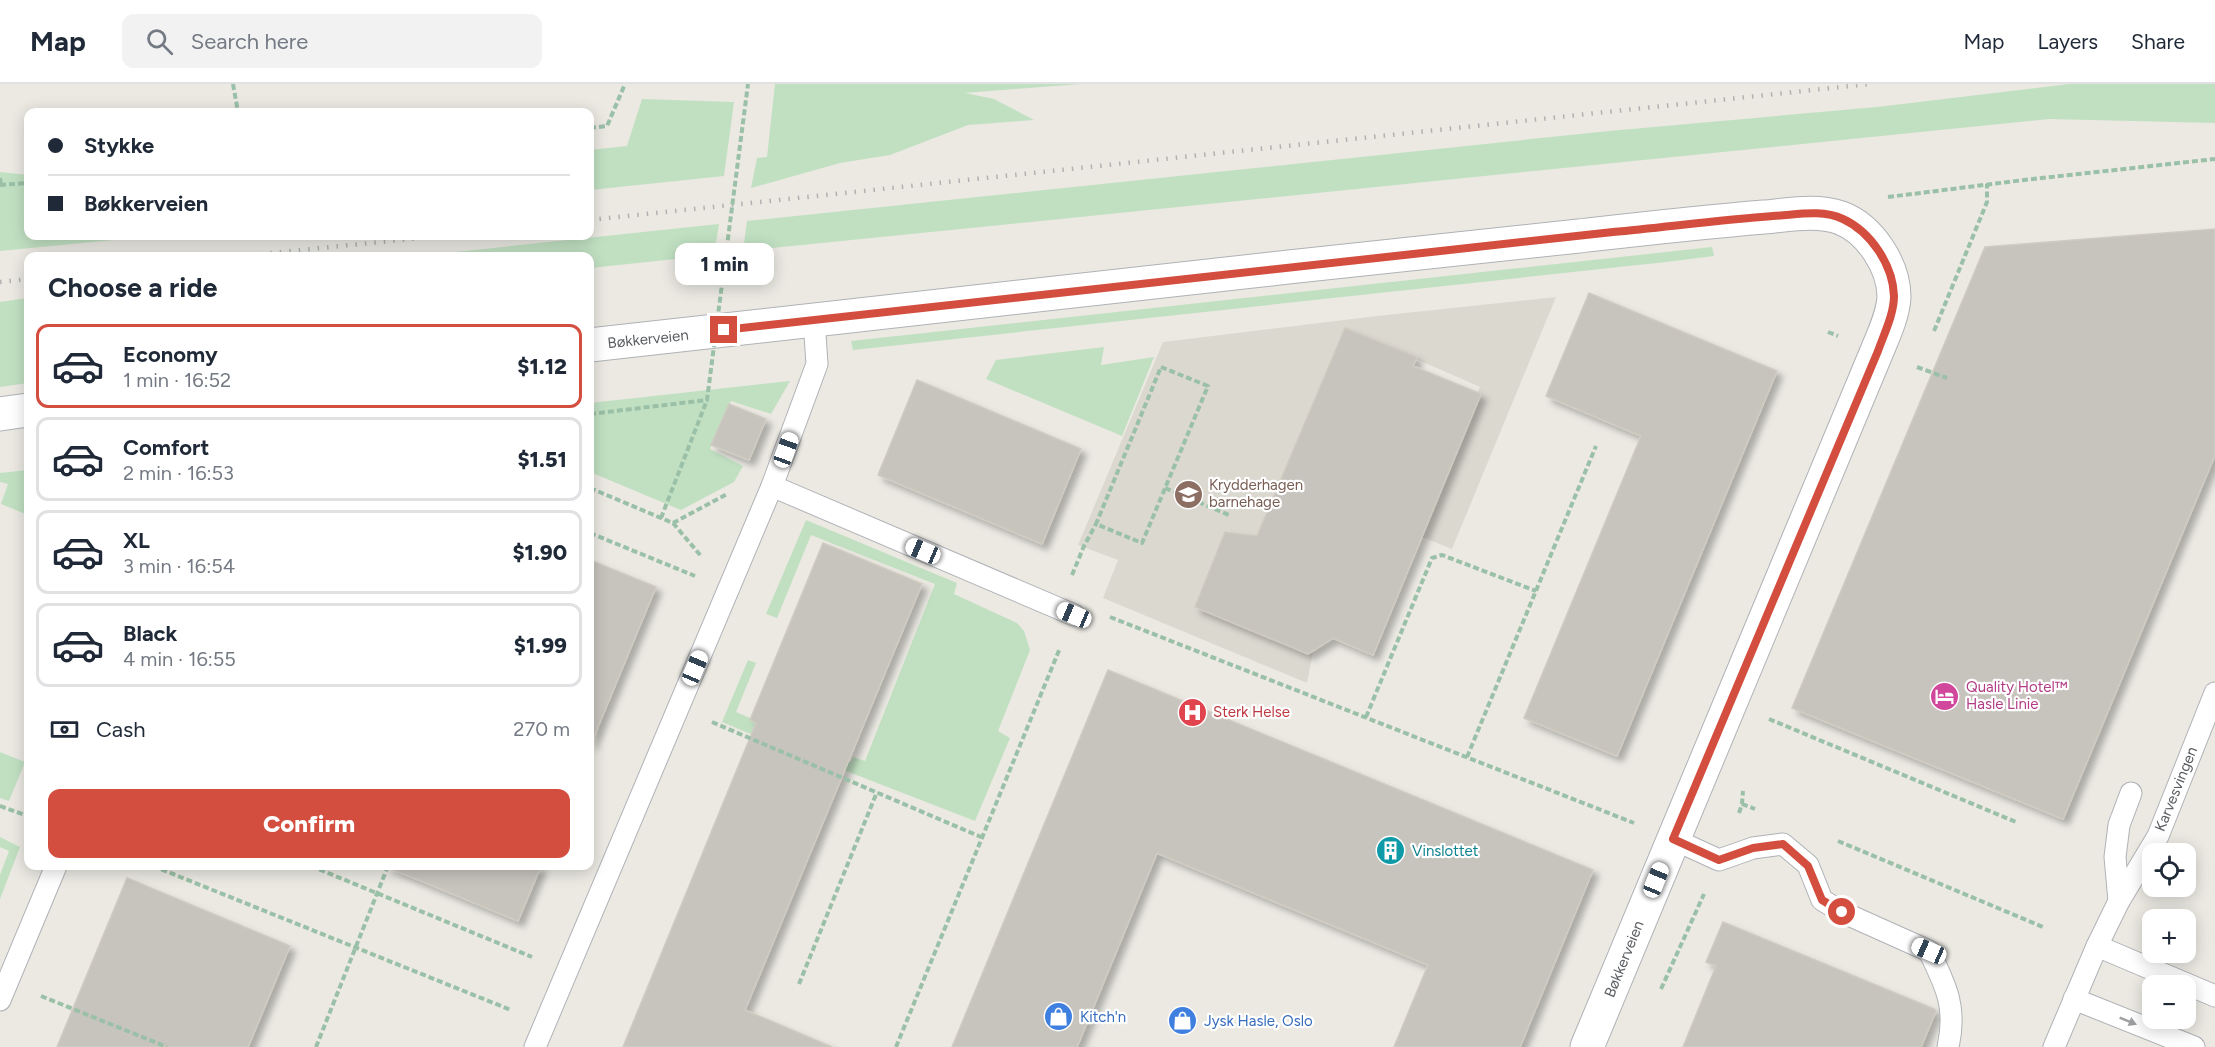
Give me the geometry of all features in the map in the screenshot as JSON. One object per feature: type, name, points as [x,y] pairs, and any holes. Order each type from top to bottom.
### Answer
[{"type":"street","name":"Bøkkerveien","points":[[594,345],[1438,250],[1748,218],[1818,213],[1840,218],[1857,226],[1873,242],[1888,270],[1894,296],[1891,314],[1878,351],[1587,1047]]},
{"type":"street","points":[[0,414],[24,411]]},
{"type":"lane","points":[[536,1047],[772,486],[818,364],[814,320]]},
{"type":"lane","points":[[772,486],[1077,610]]},
{"type":"lane","name":"Karvesvingen","points":[[2054,1047],[2097,946],[2158,836],[2215,693]]},
{"type":"lane","points":[[2120,901],[2115,857],[2119,825],[2131,793]]},
{"type":"lane","points":[[1673,839],[1719,860],[1753,848],[1783,844],[1808,866],[1822,900],[1842,912],[1929,951],[1948,993],[1952,1017],[1948,1047]]},
{"type":"lane","points":[[4,991],[54,870]]},
{"type":"lane","points":[[2097,946],[2215,996]]},
{"type":"lane","points":[[2074,999],[2194,1047]]},
{"type":"path","points":[[233,84],[237,108]]},
{"type":"path","points":[[594,128],[607,126],[625,84]]},
{"type":"path","points":[[661,518],[708,400],[748,84]]},
{"type":"path","points":[[1890,196],[2215,159]]},
{"type":"path","points":[[0,178],[0,185],[24,183]]},
{"type":"path","points":[[896,1047],[981,837],[1077,610],[1070,581],[1161,367],[1208,386],[1142,543],[1096,524]]},
{"type":"path","points":[[594,414],[708,400]]},
{"type":"path","points":[[1467,757],[1596,446]]},
{"type":"path","points":[[1165,488],[1229,515]]},
{"type":"path","points":[[594,490],[673,523],[728,589]]},
{"type":"path","points":[[673,523],[730,492]]},
{"type":"path","points":[[594,535],[728,589]]},
{"type":"path","points":[[1366,717],[1432,558],[1442,555],[1536,591]]},
{"type":"path","points":[[1077,610],[1366,717],[1673,839]]},
{"type":"path","points":[[1730,705],[2016,822]]},
{"type":"path","points":[[679,708],[981,837]]},
{"type":"path","points":[[799,984],[878,792]]},
{"type":"path","points":[[0,806],[24,815]]},
{"type":"path","points":[[1845,844],[2043,927]]},
{"type":"path","points":[[163,870],[545,1023]]},
{"type":"path","points":[[321,870],[567,972]]},
{"type":"path","points":[[316,1047],[386,870]]},
{"type":"path","points":[[1659,994],[1697,910]]},
{"type":"path","points":[[4,991],[167,1047]]},
{"type":"shaded area","name":"Krydderhagen barnehage","points":[[1556,297],[1452,549],[1417,535],[1480,387],[1347,329],[1256,540],[1228,531],[1198,604],[1313,652],[1307,683],[1103,598],[1118,560],[1078,545],[1163,342]]},
{"type":"green space","points":[[775,84],[1080,84],[965,93],[994,99],[1034,120],[968,125],[890,155],[840,163],[751,188],[757,158],[767,157]]},
{"type":"green space","points":[[2069,84],[2215,84],[2215,123],[2049,119],[743,251],[747,221],[1609,131],[1877,107]]},
{"type":"green space","points":[[642,99],[734,102],[724,176],[594,190],[594,150],[627,146]]},
{"type":"green space","points":[[0,172],[24,175],[24,240],[114,240],[0,251]]},
{"type":"green space","points":[[719,224],[714,255],[594,268],[594,252],[455,252],[568,240],[594,240],[594,237]]},
{"type":"green space","points":[[1712,247],[1714,256],[1666,262],[853,350],[851,341]]},
{"type":"green space","points":[[24,299],[24,384],[0,387],[0,302]]},
{"type":"green space","points":[[1104,347],[1101,365],[1154,357],[1122,436],[986,379],[996,360]]},
{"type":"green space","points":[[790,381],[771,414],[731,401],[710,449],[743,466],[734,482],[681,510],[594,474],[594,403]]},
{"type":"green space","points":[[24,470],[24,513],[1,504],[8,484],[0,482],[0,473]]},
{"type":"green space","points":[[806,520],[957,583],[954,594],[1017,623],[1024,631],[1030,650],[998,731],[1010,738],[975,821],[836,767],[839,757],[851,762],[853,757],[865,761],[935,584],[811,535],[777,618],[766,614]]},
{"type":"green space","points":[[748,660],[756,663],[736,712],[809,743],[803,756],[722,722]]},
{"type":"green space","points":[[0,752],[24,762],[24,764],[9,801],[0,798]]},
{"type":"green space","points":[[0,837],[20,847],[0,899],[0,875],[9,851],[0,847]]},
{"type":"building","points":[[2215,229],[2215,455],[2063,819],[1792,708],[1985,247]]},
{"type":"building","points":[[1589,293],[1777,371],[1617,756],[1524,718],[1641,436],[1546,396]]},
{"type":"building","points":[[1345,328],[1417,357],[1413,366],[1481,394],[1373,655],[1333,638],[1308,654],[1195,607],[1225,532],[1257,536]]},
{"type":"building","points":[[917,380],[1081,449],[1042,544],[878,475]]},
{"type":"building","points":[[729,404],[766,419],[749,460],[711,445]]},
{"type":"building","points":[[823,543],[922,584],[745,1010],[832,1047],[623,1047],[756,723],[750,720]]},
{"type":"building","points":[[594,562],[656,587],[594,736]]},
{"type":"building","name":"Vinslottet","points":[[1108,670],[1593,870],[1520,1047],[1394,1047],[1428,965],[1157,853],[1077,1047],[952,1047]]},
{"type":"building","points":[[395,870],[539,870],[518,921]]},
{"type":"building","points":[[127,878],[290,946],[248,1047],[57,1047]]},
{"type":"building","points":[[1723,922],[1934,1009],[1936,1011],[1921,1047],[1683,1047],[1716,966],[1706,962]]},
{"type":"railway","points":[[594,220],[1870,84]]},
{"type":"railway","points":[[282,252],[400,240]]},
{"type":"railway","points":[[0,282],[24,279]]},
{"type":"place","name":"Krydderhagen barnehage","points":[[1188,494]]},
{"type":"place","name":"Quality Hotel™ Hasle Linie","points":[[1945,696]]},
{"type":"place","name":"Sterk Helse","points":[[1192,712]]},
{"type":"place","name":"Vinslottet","points":[[1391,851]]},
{"type":"place","name":"Kitch'n","points":[[1059,1017]]},
{"type":"place","name":"Jysk Hasle, Oslo","points":[[1183,1021]]},
{"type":"route","points":[[724,330],[1438,250],[1748,218],[1818,213],[1840,218],[1857,226],[1873,242],[1888,270],[1894,296],[1891,314],[1878,351],[1673,839],[1719,860],[1753,848],[1783,844],[1808,866],[1822,900],[1842,912]]}]
